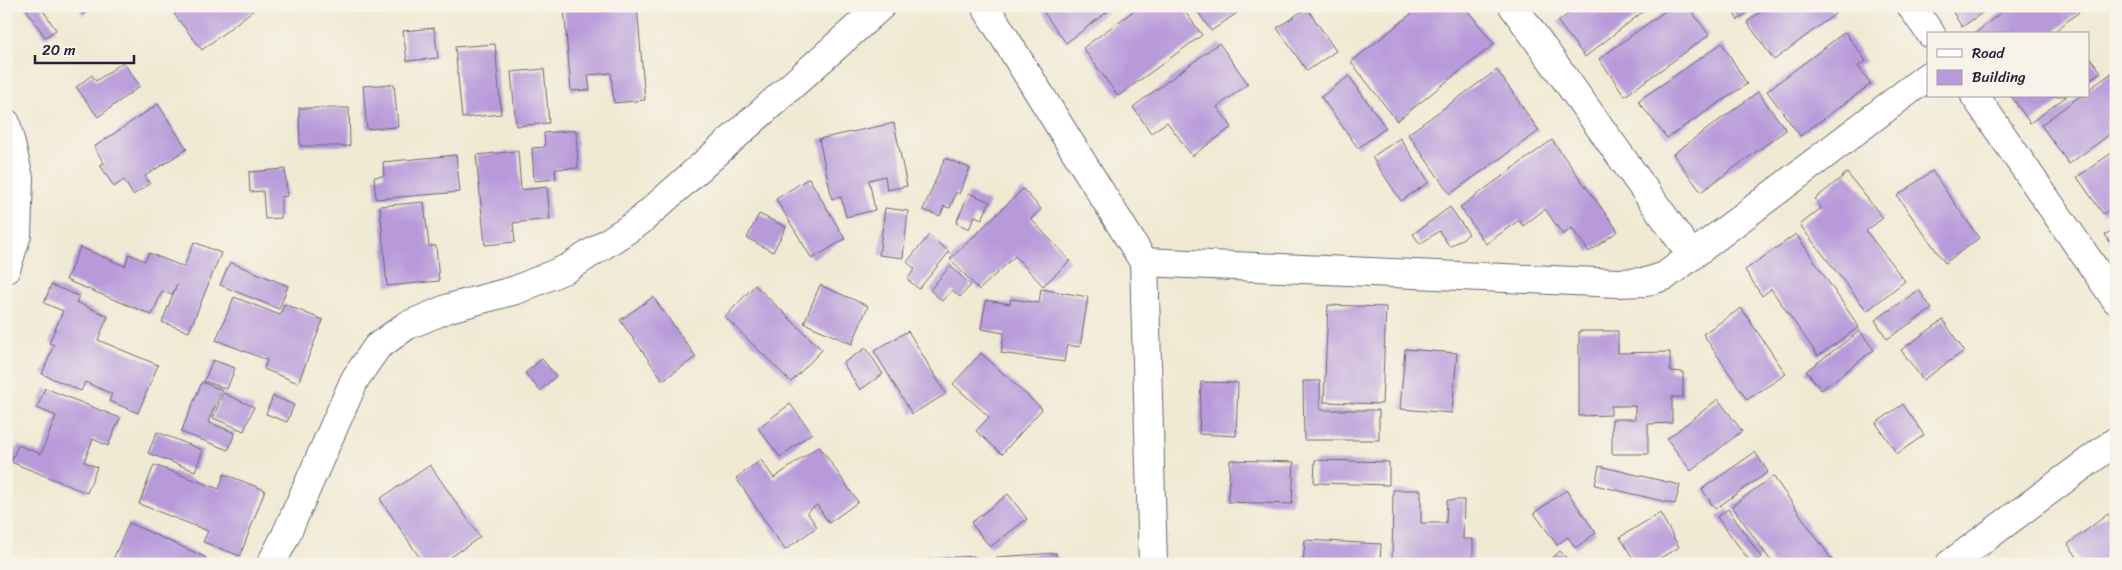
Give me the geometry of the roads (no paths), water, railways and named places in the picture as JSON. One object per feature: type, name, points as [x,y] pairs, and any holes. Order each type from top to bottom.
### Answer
[{"type":"street","points":[[271,564],[285,537],[355,379],[378,347],[406,326],[449,308],[516,290],[568,268],[639,222],[881,6]]},
{"type":"street","points":[[985,6],[1144,262],[1152,564]]},
{"type":"street","points":[[1513,6],[1692,256]]},
{"type":"street","points":[[1911,6],[1930,32]]},
{"type":"street","points":[[1144,262],[1618,283],[1646,282],[1665,276],[1927,77]]},
{"type":"street","points":[[1976,98],[2116,300]]},
{"type":"street","points":[[6,123],[18,178],[17,235],[6,269]]},
{"type":"street","points":[[1950,564],[2116,441]]}]
